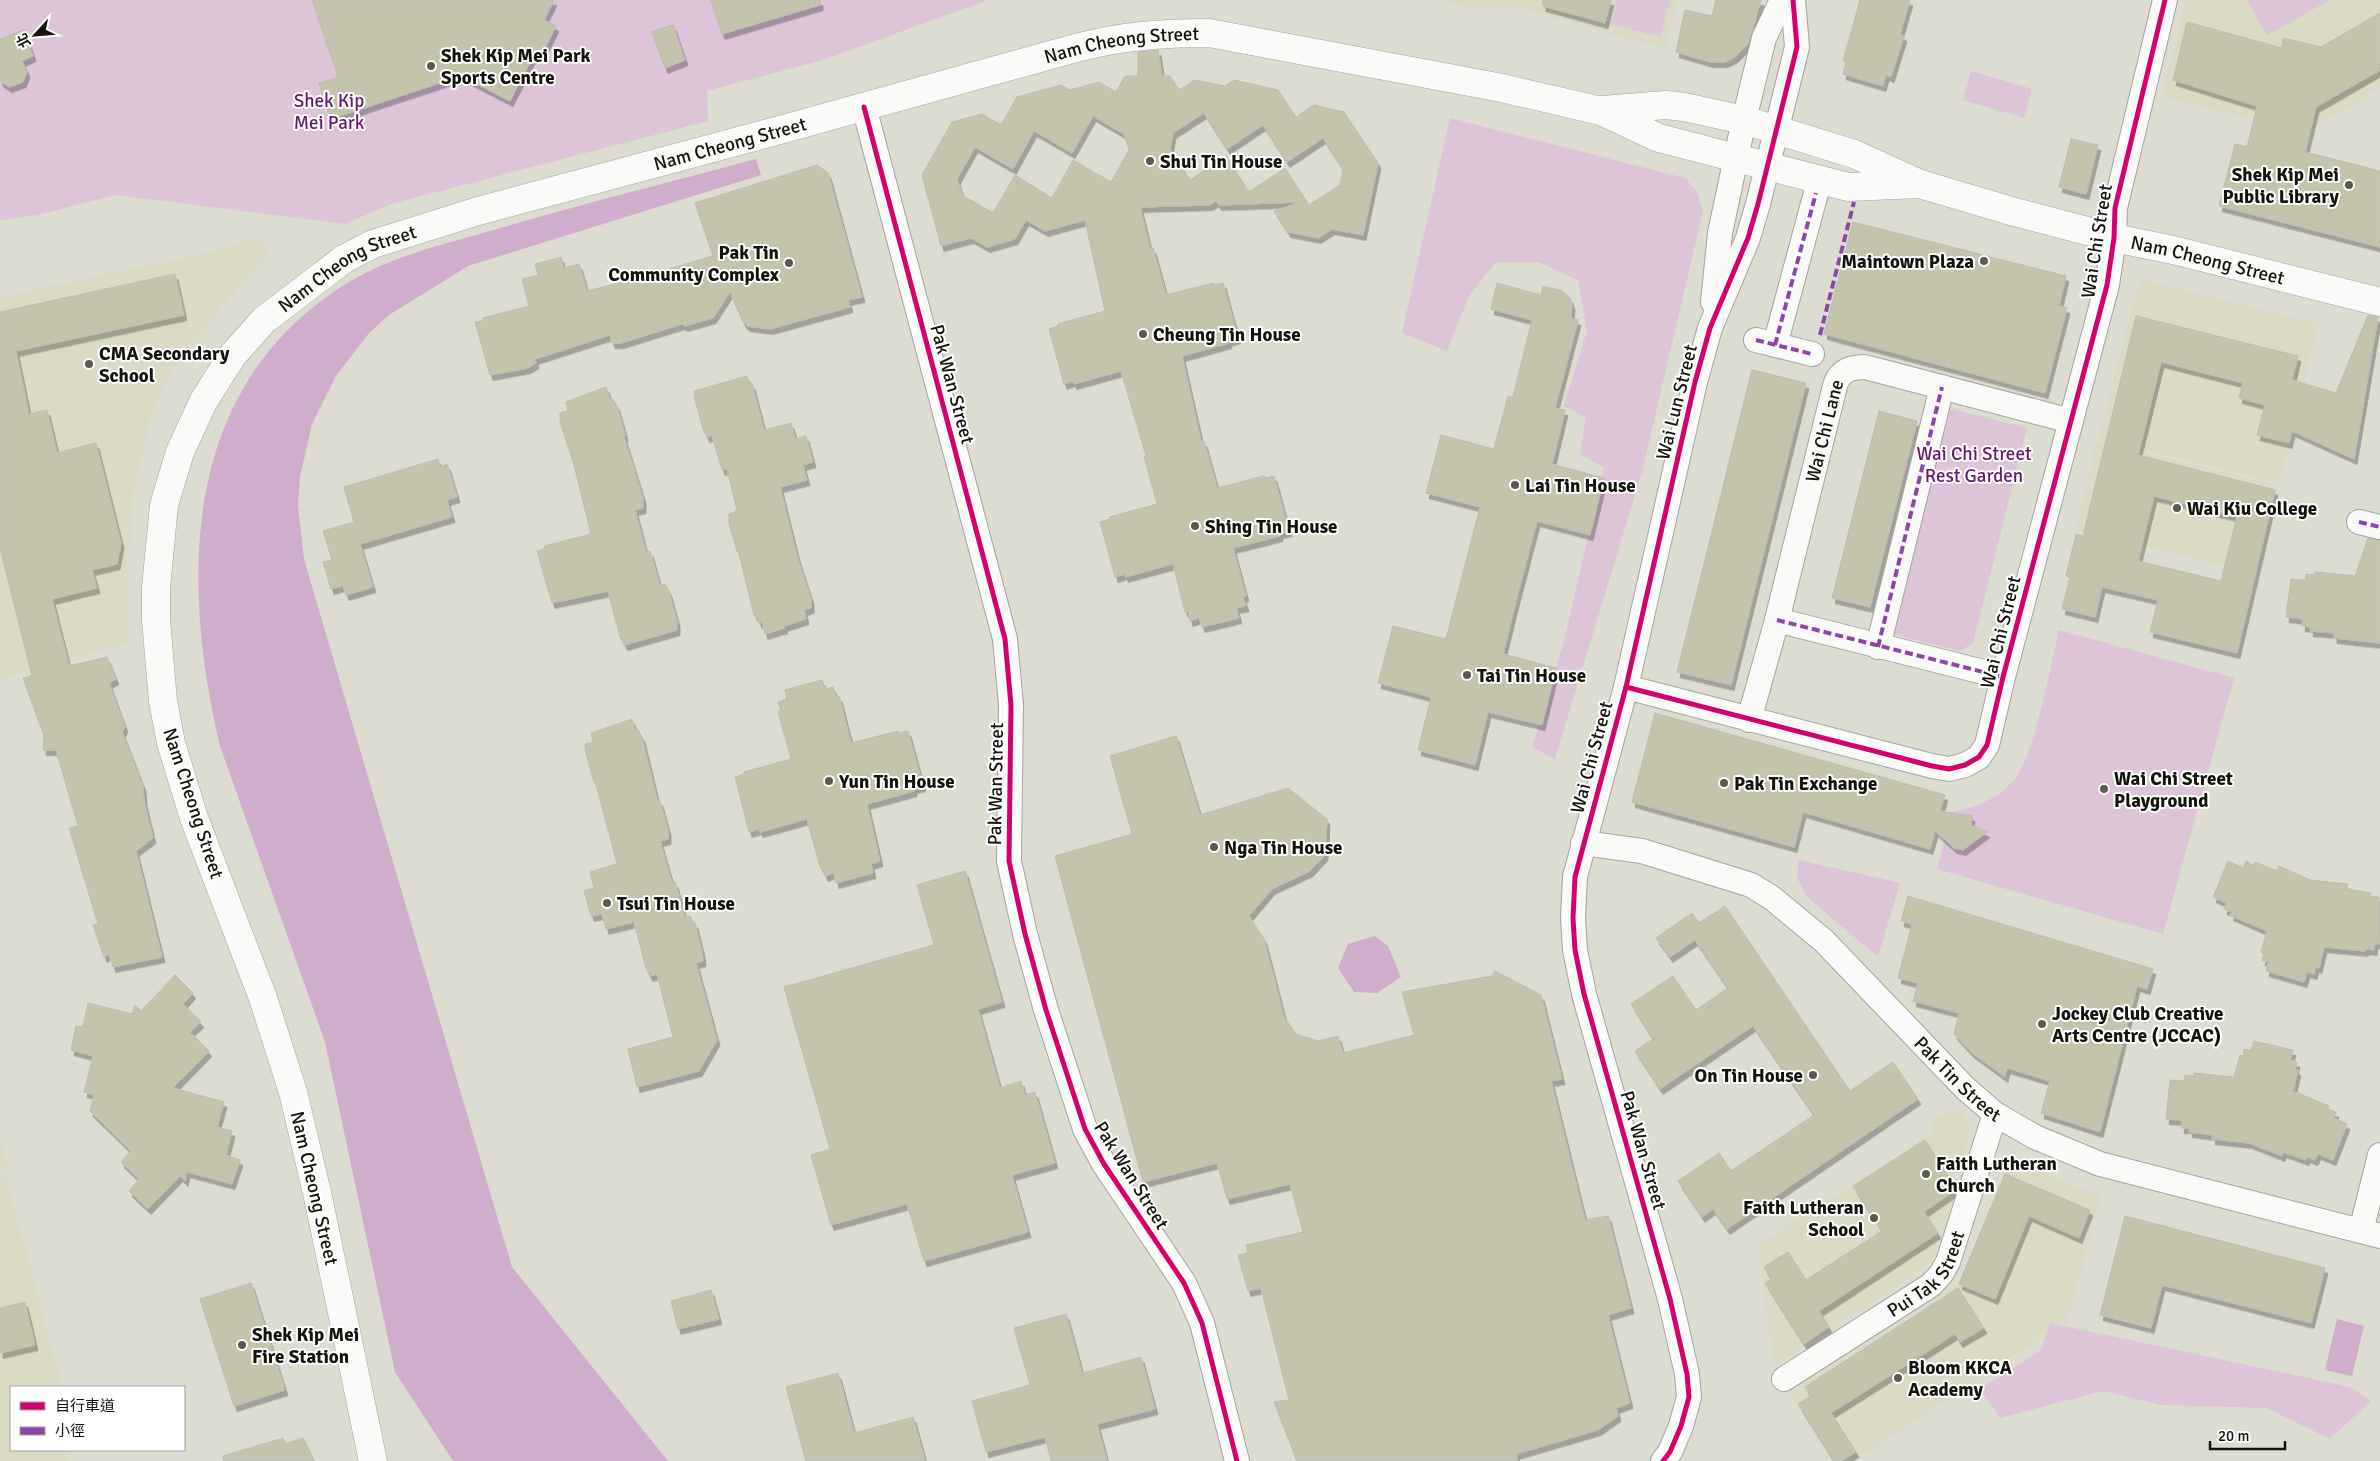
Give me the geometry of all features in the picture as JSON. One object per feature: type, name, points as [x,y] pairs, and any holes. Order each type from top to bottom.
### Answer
[{"type":"main road","name":"Nam Cheong Street","points":[[373,1461],[318,1197],[293,1092],[263,998],[194,818],[168,726],[162,690],[156,588],[164,506],[180,452],[203,402],[232,356],[264,320],[344,259],[373,244],[478,211],[1106,40],[1159,32],[1209,33],[1502,88],[1601,110],[1659,138],[1848,186],[1920,184]]},
{"type":"main road","name":"Nam Cheong Street","points":[[1601,110],[1666,105],[1744,120],[1854,154],[1920,184],[2114,238],[2173,250],[2380,302]]},
{"type":"street","name":"Wai Lun Street","points":[[1710,328],[1720,233],[1744,120],[1764,38],[1782,0]]},
{"type":"street","name":"Wai Lun Street","points":[[1626,687],[1695,382],[1710,328],[1748,238],[1768,167],[1796,47],[1793,0]]},
{"type":"street","name":"Wai Chi Street","points":[[1583,843],[1626,687],[1749,720],[1949,769],[1965,765],[1979,757],[1987,745],[2003,676],[2106,285],[2114,238],[2115,208],[2165,0]]},
{"type":"street","name":"Pak Wan Street","points":[[864,107],[1005,639],[1011,705],[1009,861],[1025,934],[1043,1001],[1085,1129],[1104,1164],[1184,1283],[1202,1323],[1237,1461]]},
{"type":"street","points":[[1812,354],[1766,343],[1816,193]]},
{"type":"street","name":"Wai Chi Lane","points":[[1749,720],[1777,620],[1835,386],[1841,374],[1855,368],[1865,368],[2071,421]]},
{"type":"street","points":[[1878,646],[1942,387]]},
{"type":"street","points":[[1777,620],[2003,676]]},
{"type":"street","name":"Pak Wan Street","points":[[1583,843],[1575,877],[1573,918],[1575,950],[1584,994],[1670,1299],[1687,1374],[1689,1398],[1670,1452],[1663,1461]]},
{"type":"street","name":"Pak Tin Street","points":[[1583,843],[1642,851],[1751,885],[1772,898],[1824,941],[1964,1088],[1995,1114],[2036,1137],[2100,1164],[2370,1234]]},
{"type":"street","name":"Pui Tak Street","points":[[1784,1379],[1931,1285],[1941,1274],[1948,1262],[1995,1114]]},
{"type":"street","points":[[2370,1234],[2380,1154]]},
{"type":"shaded area","points":[[1438,0],[1677,0],[1665,49],[1516,7],[1472,9]]},
{"type":"shaded area","points":[[2186,0],[2380,0],[2380,88],[2305,133],[2162,97]]},
{"type":"shaded area","points":[[756,159],[761,175],[468,266],[389,315],[369,333],[336,376],[312,424],[300,477],[298,505],[304,559],[512,1267],[668,1461],[453,1461],[395,1372],[325,1042],[220,746],[207,680],[199,614],[199,548],[207,485],[226,424],[256,369],[299,320],[356,278],[405,256],[556,212]]},
{"type":"shaded area","points":[[260,236],[267,254],[188,347],[166,381],[149,422],[134,489],[128,561],[127,643],[0,679],[0,297],[213,252]]},
{"type":"shaded area","points":[[2140,280],[2318,324],[2279,483],[2098,438]]},
{"type":"shaded area","name":"Wai Kiu College","points":[[2097,441],[2277,486],[2257,574],[2076,530]]},
{"type":"shaded area","points":[[1375,936],[1388,946],[1401,977],[1377,993],[1354,992],[1338,968],[1348,944]]},
{"type":"shaded area","name":"Faith Lutheran School","points":[[1956,1110],[1962,1113],[1968,1124],[1965,1155],[1952,1180],[1957,1190],[1931,1263],[1774,1366],[1758,1245],[1934,1132],[1929,1119]]},
{"type":"shaded area","points":[[0,1137],[8,1165],[0,1167]]},
{"type":"shaded area","points":[[2012,1154],[2050,1177],[2102,1194],[2067,1321],[1853,1461],[1834,1461],[1790,1393],[1957,1286]]},
{"type":"shaded area","points":[[6,1177],[62,1386],[10,1386],[10,1451],[71,1451],[69,1461],[0,1461],[0,1178]]},
{"type":"shaded area","points":[[2337,1319],[2364,1326],[2352,1376],[2325,1370]]},
{"type":"green space","name":"Shek Kip Mei Park","points":[[0,0],[988,0],[823,60],[707,91],[708,121],[391,204],[345,224],[116,195],[38,215],[0,220]]},
{"type":"green space","points":[[1617,0],[1670,0],[1660,37],[1611,24]]},
{"type":"green space","points":[[2247,0],[2330,0],[2267,35]]},
{"type":"green space","points":[[1971,71],[2032,89],[2024,118],[1963,100]]},
{"type":"green space","points":[[1450,118],[1685,178],[1697,192],[1703,211],[1642,472],[1555,759],[1532,747],[1564,641],[1604,468],[1580,454],[1586,418],[1564,406],[1587,331],[1578,280],[1538,262],[1496,262],[1469,296],[1447,351],[1402,333]]},
{"type":"green space","name":"Wai Chi Street Rest Garden","points":[[1943,407],[2027,428],[1973,643],[1960,651],[1888,633]]},
{"type":"green space","name":"Wai Chi Street Playground","points":[[2059,630],[2234,678],[2163,934],[1937,869],[1952,812],[1969,808],[1993,798],[2013,781],[2021,770],[2035,732]]},
{"type":"green space","points":[[1799,860],[1900,883],[1878,957],[1806,896],[1797,877]]},
{"type":"green space","points":[[2050,1323],[2350,1387],[2371,1401],[2330,1439],[2267,1408],[2162,1405],[2103,1391],[2000,1418],[1980,1389],[2041,1350]]},
{"type":"building","name":"Shek Kip Mei Park Sports Centre","points":[[312,0],[554,0],[544,20],[556,26],[541,56],[535,53],[510,101],[461,76],[331,119],[319,83],[338,77]]},
{"type":"building","points":[[711,0],[820,0],[820,5],[722,34]]},
{"type":"building","points":[[1543,0],[1611,0],[1605,23],[1543,6]]},
{"type":"building","points":[[1716,0],[1761,0],[1748,44],[1735,57],[1725,62],[1710,62],[1676,52],[1685,10],[1712,16]]},
{"type":"building","points":[[1860,0],[1910,0],[1900,34],[1904,36],[1891,77],[1886,75],[1883,86],[1843,74],[1846,62],[1843,61]]},
{"type":"building","points":[[2380,13],[2380,70],[2316,107],[2305,152],[2380,171],[2380,247],[2219,206],[2235,144],[2247,147],[2257,106],[2173,80],[2187,22],[2282,48],[2283,38],[2321,47]]},
{"type":"building","points":[[673,25],[685,60],[665,68],[652,32]]},
{"type":"building","points":[[24,30],[33,56],[22,61],[27,72],[23,82],[9,87],[0,81],[0,39]]},
{"type":"building","points":[[1158,50],[1162,76],[1170,76],[1179,90],[1195,80],[1225,86],[1234,80],[1278,90],[1296,117],[1314,105],[1344,112],[1378,163],[1363,235],[1332,229],[1318,238],[1288,232],[1274,211],[1301,202],[1219,205],[1216,201],[1210,205],[1140,207],[1150,249],[1153,248],[1166,295],[1213,283],[1213,285],[1223,283],[1238,338],[1228,341],[1229,343],[1182,356],[1201,441],[1204,441],[1217,488],[1264,476],[1265,478],[1274,476],[1289,531],[1280,533],[1280,536],[1233,548],[1246,596],[1243,597],[1246,606],[1236,608],[1239,618],[1202,627],[1199,618],[1190,621],[1188,611],[1185,612],[1173,564],[1125,577],[1125,574],[1115,577],[1100,522],[1110,519],[1109,517],[1157,504],[1144,457],[1146,456],[1121,371],[1074,384],[1073,381],[1064,384],[1049,329],[1058,326],[1058,324],[1105,311],[1085,220],[1045,231],[1026,220],[1015,239],[987,247],[971,238],[941,246],[922,175],[952,122],[982,114],[1001,125],[1017,97],[1061,85],[1070,90],[1099,82],[1116,92],[1125,76],[1138,76],[1138,52]],"holes":[[[1204,113],[1227,149],[1263,125],[1287,162],[1323,138],[1343,169],[1340,185],[1309,205],[1285,168],[1249,192],[1226,156],[1190,180],[1170,149],[1173,133]],[[1093,116],[1124,134],[1129,150],[1111,182],[1073,160],[1052,198],[1015,175],[993,213],[962,195],[957,179],[975,147],[1013,169],[1034,131],[1072,153]]]},
{"type":"building","points":[[2071,139],[2098,145],[2086,194],[2059,187]]},
{"type":"building","points":[[817,165],[828,173],[862,297],[848,300],[850,307],[770,329],[747,326],[743,322],[730,292],[713,318],[685,326],[682,324],[621,343],[612,343],[610,335],[535,359],[536,363],[528,368],[490,375],[475,322],[482,321],[483,318],[529,306],[522,279],[538,275],[535,264],[561,257],[564,268],[579,264],[587,291],[667,271],[713,256],[695,203]]},
{"type":"building","points":[[1853,222],[2066,276],[2059,306],[2067,308],[2045,393],[1824,334]]},
{"type":"building","points":[[175,274],[184,315],[16,351],[29,414],[47,410],[57,453],[96,443],[121,543],[117,564],[92,570],[97,588],[52,599],[69,666],[107,657],[116,679],[109,683],[125,727],[122,732],[143,786],[144,801],[153,838],[136,851],[162,957],[113,967],[109,954],[104,957],[93,925],[98,924],[69,828],[78,826],[56,750],[43,750],[44,736],[23,678],[32,676],[0,548],[0,312]]},
{"type":"building","points":[[1497,283],[1541,295],[1543,286],[1562,291],[1570,298],[1572,305],[1571,318],[1578,320],[1555,408],[1565,410],[1552,464],[1604,478],[1590,535],[1537,521],[1516,601],[1503,654],[1556,668],[1542,725],[1488,712],[1475,765],[1418,750],[1431,697],[1378,683],[1393,626],[1446,639],[1480,507],[1426,493],[1441,435],[1494,449],[1508,396],[1513,397],[1532,320],[1491,309]]},
{"type":"building","points":[[2368,315],[2378,317],[2354,459],[2292,431],[2289,443],[2257,435],[2265,405],[2239,398],[2243,383],[2161,362],[2138,455],[2275,490],[2237,653],[2150,632],[2158,600],[2102,587],[2095,617],[2062,609],[2070,577],[2066,576],[2076,534],[2083,536],[2136,316],[2298,356],[2292,380],[2336,393]],"holes":[[[2154,496],[2237,517],[2221,581],[2138,561]]]},
{"type":"building","points":[[1752,370],[1806,383],[1731,685],[1677,672]]},
{"type":"building","points":[[747,376],[749,383],[752,384],[764,430],[791,423],[795,439],[806,436],[813,462],[803,465],[807,480],[780,487],[797,556],[811,599],[811,608],[804,610],[806,619],[765,634],[762,622],[759,623],[757,616],[754,615],[739,553],[729,523],[729,514],[737,511],[727,469],[722,470],[712,435],[707,437],[703,429],[694,391]]},
{"type":"building","points":[[606,387],[610,399],[612,398],[617,406],[624,437],[643,498],[643,508],[635,510],[646,552],[650,551],[660,586],[665,584],[669,592],[677,621],[677,630],[625,645],[620,637],[608,591],[552,603],[537,551],[544,549],[545,546],[591,534],[574,465],[560,422],[560,413],[568,411],[566,402]]},
{"type":"building","points":[[1879,411],[1917,421],[1870,607],[1832,598]]},
{"type":"building","points":[[438,459],[440,467],[447,464],[457,497],[447,500],[452,517],[360,544],[373,587],[346,595],[343,586],[331,589],[323,562],[332,560],[323,531],[354,522],[344,487]]},
{"type":"building","points":[[2368,538],[2380,540],[2380,643],[2334,638],[2334,633],[2310,631],[2311,627],[2302,626],[2303,619],[2286,617],[2291,579],[2305,580],[2306,574],[2314,575],[2315,572],[2355,576]]},
{"type":"building","name":"Yun Tin House","points":[[822,680],[825,689],[833,687],[836,696],[839,696],[851,743],[898,731],[899,733],[908,731],[923,786],[914,788],[914,791],[867,804],[880,861],[871,864],[873,873],[836,883],[834,873],[825,876],[822,866],[820,867],[807,819],[760,832],[759,829],[749,832],[735,777],[744,774],[744,772],[791,759],[778,712],[781,711],[778,702],[787,699],[785,690]]},
{"type":"building","name":"Pak Tin Exchange","points":[[1655,713],[1945,795],[1940,811],[1972,816],[1971,825],[1987,832],[1963,850],[1954,848],[1935,831],[1930,849],[1803,812],[1794,847],[1632,802]]},
{"type":"building","name":"Tsui Tin House","points":[[632,719],[635,730],[638,730],[642,737],[657,799],[660,801],[668,830],[668,839],[660,841],[672,883],[675,882],[685,917],[690,916],[692,922],[695,923],[703,961],[696,963],[717,1040],[699,1071],[637,1087],[628,1049],[673,1037],[657,974],[650,976],[646,968],[634,922],[606,929],[602,914],[591,916],[584,891],[594,888],[590,872],[617,864],[585,744],[593,742],[591,733]]},
{"type":"building","points":[[1176,736],[1200,815],[1288,788],[1327,819],[1325,855],[1310,871],[1272,889],[1249,916],[1264,939],[1284,1017],[1296,1034],[1318,1041],[1338,1036],[1343,1053],[1414,1035],[1402,992],[1492,976],[1495,971],[1541,995],[1562,1079],[1551,1081],[1585,1220],[1608,1216],[1631,1308],[1608,1315],[1630,1403],[1616,1408],[1618,1416],[1598,1430],[1516,1454],[1518,1461],[1297,1461],[1274,1402],[1289,1400],[1261,1288],[1248,1291],[1238,1255],[1248,1253],[1246,1245],[1303,1232],[1290,1184],[1227,1199],[1217,1163],[1143,1182],[1055,856],[1132,834],[1110,756]]},
{"type":"building","points":[[2228,861],[2243,868],[2246,861],[2253,865],[2255,862],[2277,871],[2279,866],[2310,880],[2348,884],[2347,889],[2371,893],[2370,896],[2379,897],[2380,944],[2375,943],[2374,950],[2366,949],[2365,951],[2324,947],[2319,968],[2316,967],[2314,974],[2307,972],[2304,982],[2266,971],[2268,962],[2262,960],[2264,953],[2261,952],[2267,931],[2230,915],[2232,912],[2224,909],[2226,903],[2213,897]]},
{"type":"building","points":[[965,871],[1002,1002],[978,1009],[1000,1088],[1021,1081],[1025,1095],[1035,1092],[1055,1163],[1012,1175],[1028,1232],[924,1261],[907,1204],[831,1225],[811,1155],[830,1149],[784,987],[934,945],[917,885]]},
{"type":"building","name":"Jockey Club Creative Arts Centre (JCCAC)","points":[[1908,896],[2153,969],[2147,989],[2137,986],[2100,1132],[2041,1113],[2050,1081],[2007,1068],[2005,1077],[1972,1053],[1954,1034],[1959,1013],[1913,1001],[1918,983],[1898,978],[1912,924],[1901,921]]},
{"type":"building","name":"On Tin House","points":[[1725,906],[1850,1091],[1893,1062],[1918,1099],[1727,1229],[1713,1209],[1702,1217],[1678,1181],[1719,1153],[1731,1171],[1814,1115],[1753,1026],[1660,1089],[1635,1051],[1653,1039],[1631,1004],[1673,976],[1696,1010],[1728,988],[1695,940],[1670,957],[1656,938],[1692,913],[1699,923]]},
{"type":"building","points":[[175,975],[193,993],[183,1004],[201,1022],[190,1032],[209,1051],[173,1088],[224,1102],[217,1127],[232,1131],[226,1155],[240,1160],[232,1184],[187,1172],[185,1181],[180,1176],[148,1209],[129,1191],[139,1179],[121,1162],[131,1151],[90,1111],[94,1095],[84,1092],[93,1056],[71,1050],[76,1026],[83,1027],[88,1003],[132,1014],[135,1005],[141,1011]]},
{"type":"building","points":[[2254,1041],[2293,1050],[2290,1060],[2297,1062],[2295,1069],[2298,1070],[2293,1091],[2329,1106],[2328,1109],[2336,1112],[2334,1118],[2347,1124],[2333,1160],[2318,1154],[2315,1160],[2307,1157],[2306,1160],[2283,1152],[2282,1156],[2249,1143],[2212,1139],[2213,1135],[2189,1132],[2190,1128],[2181,1128],[2182,1120],[2166,1119],[2170,1080],[2184,1081],[2185,1075],[2194,1076],[2194,1073],[2234,1077],[2240,1055],[2243,1056],[2244,1049],[2251,1051]]},
{"type":"building","points":[[1925,1140],[1957,1189],[1924,1212],[1938,1233],[1819,1311],[1829,1327],[1804,1344],[1765,1283],[1772,1279],[1764,1267],[1788,1252],[1806,1280],[1882,1231],[1853,1186]]},
{"type":"building","points":[[2005,1174],[2090,1210],[2079,1238],[2029,1216],[1995,1299],[1959,1284]]},
{"type":"building","points":[[2125,1216],[2325,1268],[2311,1323],[2162,1285],[2151,1328],[2100,1315]]},
{"type":"building","name":"Shek Kip Mei Fire Station","points":[[251,1283],[285,1390],[234,1406],[200,1299]]},
{"type":"building","points":[[1958,1288],[1984,1328],[1960,1342],[1955,1334],[1831,1413],[1856,1452],[1841,1461],[1834,1461],[1798,1404],[1811,1396],[1805,1387]]},
{"type":"building","points":[[711,1290],[719,1319],[678,1329],[671,1301]]},
{"type":"building","points":[[25,1302],[35,1345],[0,1353],[0,1308]]},
{"type":"building","points":[[1066,1314],[1082,1373],[1141,1357],[1155,1409],[1097,1424],[1107,1461],[1051,1461],[1045,1437],[986,1452],[972,1401],[1030,1385],[1014,1328]]},
{"type":"building","points":[[838,1373],[854,1433],[913,1417],[925,1461],[806,1461],[786,1387]]},
{"type":"building","points":[[283,1438],[285,1444],[303,1438],[314,1461],[224,1461],[223,1456]]},
{"type":"marked path","points":[[1775,345],[1816,193]]},
{"type":"marked path","points":[[1820,335],[1854,202]]},
{"type":"marked path","points":[[1756,340],[1812,354]]},
{"type":"marked path","points":[[1878,647],[1942,387]]},
{"type":"marked path","points":[[2359,522],[2380,527]]},
{"type":"marked path","points":[[1777,620],[2003,677]]},
{"type":"cycle path","points":[[1663,1461],[1670,1452],[1681,1426],[1689,1397],[1687,1374],[1670,1299],[1584,994],[1575,950],[1573,918],[1575,877],[1626,687],[1695,382],[1710,328],[1748,238],[1758,204],[1797,47],[1793,0]]},
{"type":"cycle path","points":[[1626,687],[1932,766],[1949,769],[1965,765],[1979,757],[1987,745],[2003,677],[2107,285],[2114,238],[2115,208],[2165,0]]},
{"type":"cycle path","points":[[864,107],[1005,639],[1011,705],[1009,861],[1025,934],[1046,1010],[1085,1129],[1104,1164],[1184,1283],[1202,1323],[1237,1461]]},
{"type":"place","name":"Shek Kip Mei Park Sports Centre","points":[[431,66]]},
{"type":"place","name":"Shui Tin House","points":[[1150,161]]},
{"type":"place","name":"Shek Kip Mei Public Library","points":[[2349,185]]},
{"type":"place","name":"Maintown Plaza","points":[[1984,261]]},
{"type":"place","name":"Pak Tin Community Complex","points":[[789,263]]},
{"type":"place","name":"Cheung Tin House","points":[[1143,334]]},
{"type":"place","name":"CMA Secondary School","points":[[89,364]]},
{"type":"place","name":"Lai Tin House","points":[[1515,485]]},
{"type":"place","name":"Wai Kiu College","points":[[2177,508]]},
{"type":"place","name":"Shing Tin House","points":[[1195,526]]},
{"type":"place","name":"Tai Tin House","points":[[1467,675]]},
{"type":"place","name":"Yun Tin House","points":[[829,781]]},
{"type":"place","name":"Pak Tin Exchange","points":[[1724,783]]},
{"type":"place","name":"Wai Chi Street Playground","points":[[2104,789]]},
{"type":"place","name":"Nga Tin House","points":[[1214,847]]},
{"type":"place","name":"Tsui Tin House","points":[[607,903]]},
{"type":"place","name":"Jockey Club Creative Arts Centre (JCCAC)","points":[[2042,1024]]},
{"type":"place","name":"On Tin House","points":[[1813,1075]]},
{"type":"place","name":"Faith Lutheran Church","points":[[1926,1174]]},
{"type":"place","name":"Faith Lutheran School","points":[[1874,1218]]},
{"type":"place","name":"Shek Kip Mei Fire Station","points":[[242,1345]]},
{"type":"place","name":"Bloom KKCA Academy","points":[[1898,1378]]}]
